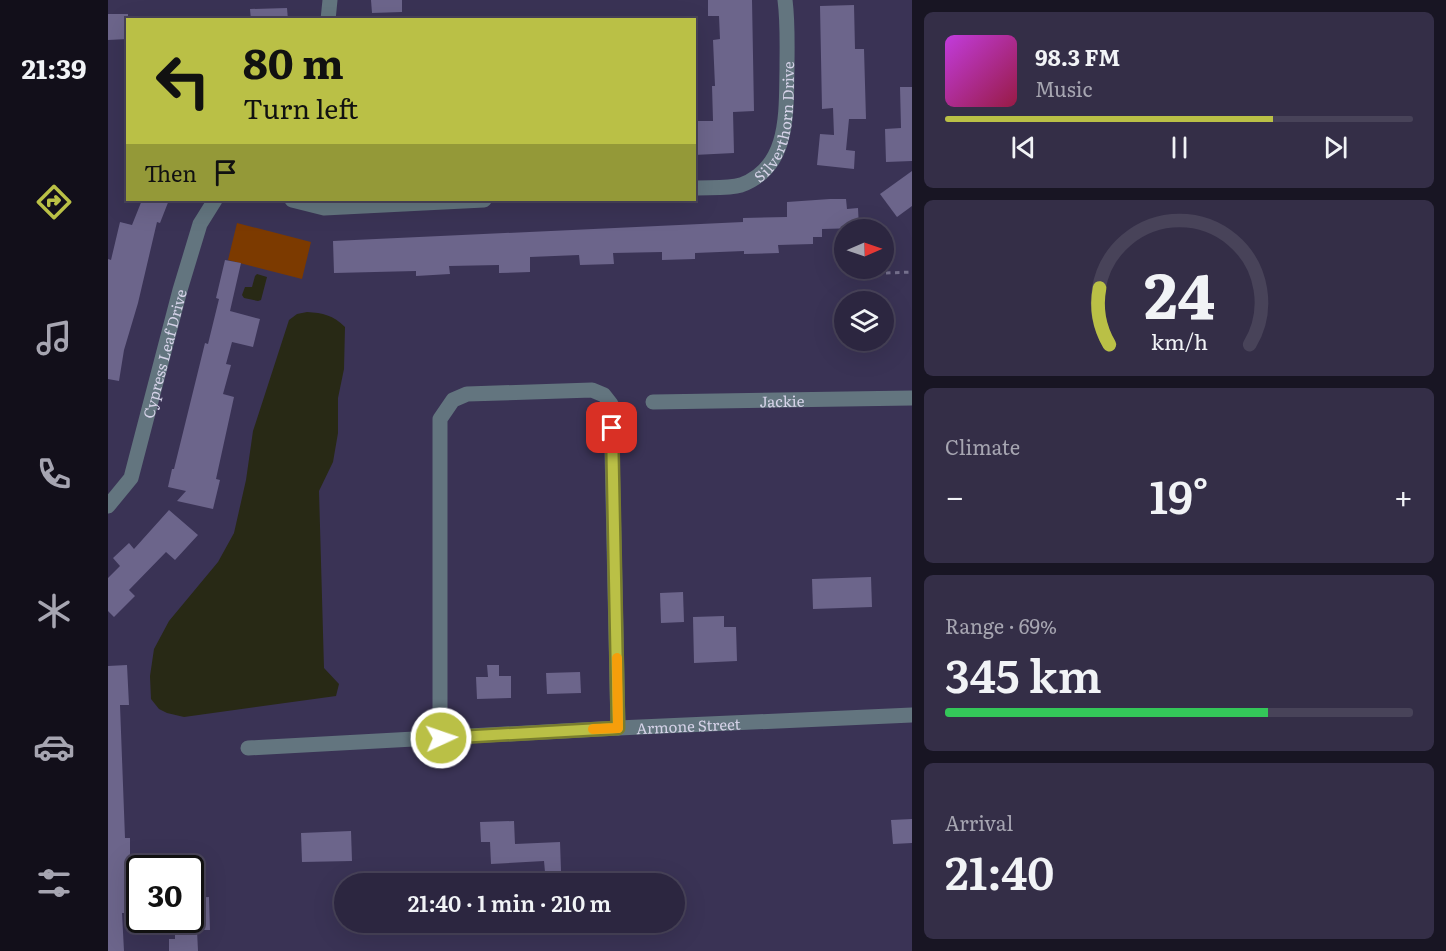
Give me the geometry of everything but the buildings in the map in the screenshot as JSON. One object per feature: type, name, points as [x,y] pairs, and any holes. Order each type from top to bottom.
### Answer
[{"type":"street","points":[[328,18],[330,0]]},
{"type":"street","name":"Silverthorn Drive","points":[[696,188],[740,185],[762,172],[776,154],[786,127],[788,19],[785,0]]},
{"type":"street","name":"Cypress Leaf Drive","points":[[108,506],[131,478],[180,290],[200,224],[214,201]]},
{"type":"street","points":[[296,201],[324,208],[464,201]]},
{"type":"street","points":[[441,738],[440,419],[453,400],[467,394],[592,390],[604,394],[611,404],[618,728]]},
{"type":"street","name":"Jackie","points":[[653,402],[912,398]]},
{"type":"street","name":"Armone Street","points":[[248,748],[912,715]]},
{"type":"path","points":[[894,273],[912,272]]},
{"type":"shaded area","points":[[237,223],[311,242],[302,279],[228,260]]},
{"type":"shaded area","points":[[257,274],[267,277],[261,300],[244,298],[242,295],[245,287],[252,287]]},
{"type":"shaded area","points":[[307,312],[327,315],[345,327],[344,369],[338,398],[338,433],[333,462],[319,491],[324,668],[339,684],[336,696],[184,717],[167,713],[159,709],[151,699],[150,676],[154,649],[169,621],[218,562],[234,533],[246,480],[253,431],[289,320],[297,314]]},
{"type":"slow traffic","points":[[593,729],[618,728],[617,658]]},
{"type":"route","points":[[441,738],[618,728],[612,428]]}]
